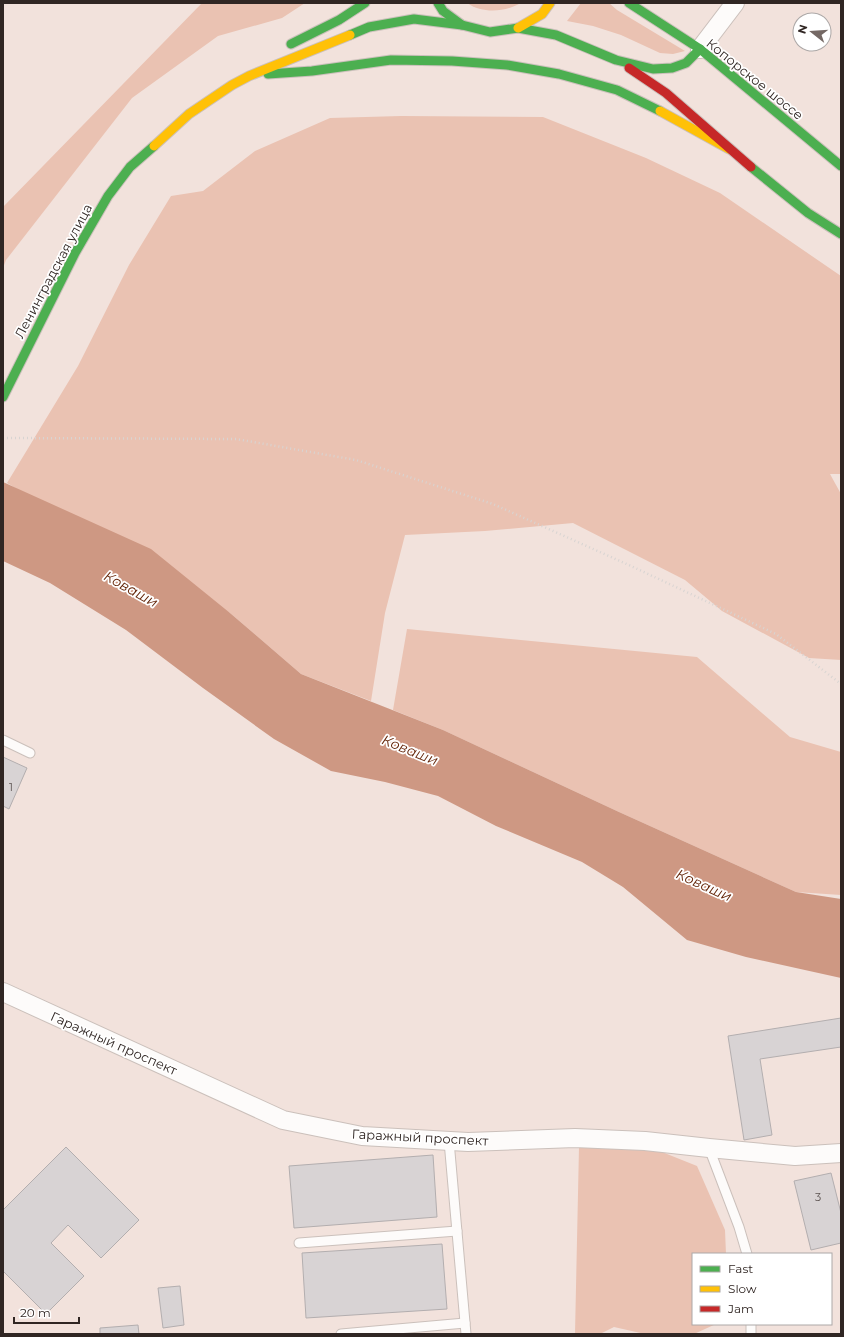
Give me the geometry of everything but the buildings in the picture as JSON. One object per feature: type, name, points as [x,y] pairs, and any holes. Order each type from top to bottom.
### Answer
[{"type":"main road","points":[[285,47],[356,10],[365,3]]},
{"type":"main road","points":[[438,3],[443,11],[462,25]]},
{"type":"main road","points":[[518,28],[542,14],[550,3]]},
{"type":"main road","name":"Копорское шоссе","points":[[629,3],[700,49],[841,166]]},
{"type":"main road","points":[[640,3],[649,16]]},
{"type":"main road","points":[[249,76],[369,26],[414,19],[462,25],[490,32],[518,28],[556,35],[616,60],[653,69],[672,68],[686,63],[700,49]]},
{"type":"main road","points":[[249,76],[273,57]]},
{"type":"main road","points":[[249,76],[312,71],[391,60],[452,60],[507,65],[559,74],[617,90],[676,119],[729,150]]},
{"type":"main road","points":[[616,60],[666,94],[729,150],[808,213],[841,234]]},
{"type":"main road","name":"Ленинградская улица","points":[[3,397],[75,253],[108,196],[130,167],[189,114],[232,85],[249,76]]},
{"type":"street","points":[[700,49],[735,3]]},
{"type":"street","name":"Гаражный проспект","points":[[3,992],[283,1120],[362,1136],[468,1142],[575,1138],[645,1141],[795,1156],[841,1153]]},
{"type":"lane","points":[[3,740],[30,753]]},
{"type":"lane","points":[[449,1141],[466,1334]]},
{"type":"lane","points":[[709,1148],[739,1227],[747,1253]]},
{"type":"lane","points":[[299,1243],[457,1231]]},
{"type":"lane","points":[[341,1334],[465,1323]]},
{"type":"path","points":[[3,438],[236,439],[356,460],[493,504],[631,566],[776,634],[841,684]]},
{"type":"shaded area","points":[[202,3],[305,3],[282,18],[218,36],[132,98],[6,260],[3,268],[3,207]]},
{"type":"shaded area","points":[[467,3],[521,3],[501,10],[487,10],[473,7]]},
{"type":"shaded area","points":[[581,3],[609,3],[617,10],[685,51],[673,54],[660,53],[621,35],[593,26],[567,21]]},
{"type":"shaded area","points":[[401,116],[543,117],[646,158],[720,193],[841,276],[841,474],[830,474],[841,494],[841,660],[809,658],[722,611],[685,580],[573,523],[485,531],[405,535],[385,613],[371,701],[301,674],[230,613],[7,483],[78,366],[129,265],[171,196],[203,191],[255,151],[330,118]]},
{"type":"shaded area","points":[[407,629],[697,657],[790,737],[841,752],[841,895],[796,892],[443,730],[393,710]]},
{"type":"shaded area","points":[[579,1147],[657,1150],[697,1166],[725,1230],[726,1253],[692,1253],[692,1325],[714,1325],[694,1334],[645,1334],[614,1327],[600,1334],[575,1334]]},
{"type":"water","name":"Коваши","points":[[3,482],[151,549],[230,613],[301,674],[443,730],[796,892],[841,899],[841,978],[746,957],[687,940],[623,887],[582,862],[496,826],[438,796],[385,782],[331,771],[274,739],[126,630],[50,583],[3,561]]},
{"type":"traffic: fast","points":[[291,44],[339,20],[365,3]]},
{"type":"traffic: fast","points":[[438,3],[443,11],[462,25]]},
{"type":"traffic: fast","points":[[629,3],[700,49],[841,166]]},
{"type":"traffic: fast","points":[[350,35],[369,27],[414,19],[462,25],[490,32],[518,28],[556,35],[616,60],[653,69],[672,68],[686,63],[700,49]]},
{"type":"traffic: fast","points":[[268,74],[312,71],[391,60],[452,61],[507,65],[559,74],[617,90],[660,111]]},
{"type":"traffic: fast","points":[[3,397],[75,253],[108,196],[130,167],[154,146]]},
{"type":"traffic: fast","points":[[751,167],[808,213],[841,234]]},
{"type":"traffic: slow","points":[[518,28],[542,14],[550,3]]},
{"type":"traffic: slow","points":[[154,146],[189,114],[232,85],[249,76],[350,35]]},
{"type":"traffic: slow","points":[[660,111],[729,149]]},
{"type":"traffic: jam","points":[[629,68],[666,93],[751,167]]}]
